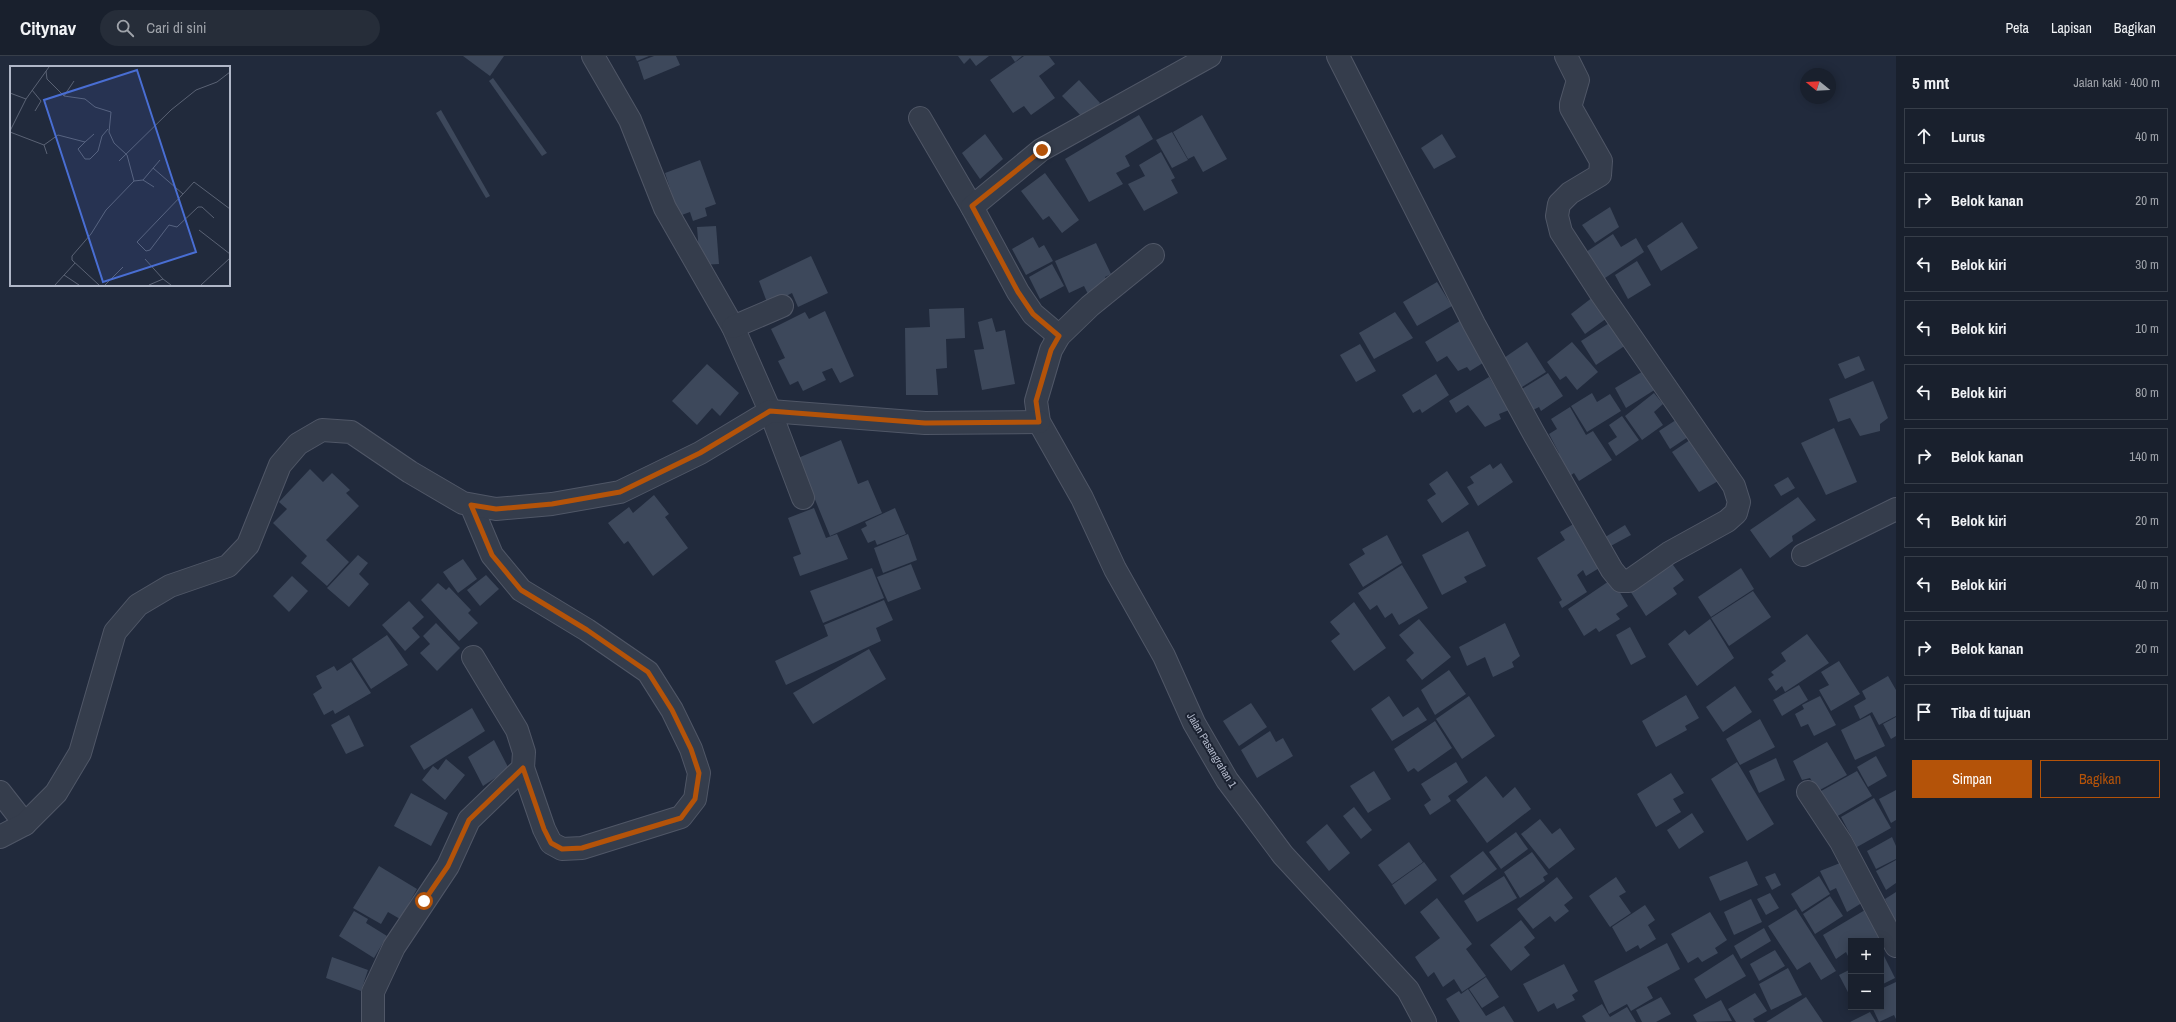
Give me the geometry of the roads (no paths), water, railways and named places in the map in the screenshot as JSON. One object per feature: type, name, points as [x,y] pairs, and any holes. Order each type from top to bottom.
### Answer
[{"type":"street","points":[[593,56],[630,120],[666,208],[733,327],[770,411],[803,498]]},
{"type":"street","points":[[972,206],[1042,150],[1210,56]]},
{"type":"street","points":[[1338,56],[1474,324],[1533,432],[1612,570],[1621,581],[1629,581],[1669,553],[1728,521],[1736,513],[1739,502],[1734,486],[1600,292],[1561,232],[1557,216],[1559,204],[1570,192],[1600,176],[1602,169],[1601,161],[1571,108],[1570,104],[1578,80],[1566,56]]},
{"type":"street","points":[[920,118],[972,206],[1018,292],[1033,314],[1059,336]]},
{"type":"street","points":[[0,837],[25,824],[56,793],[80,753],[115,632],[138,605],[170,586],[228,566],[248,545],[280,465],[298,444],[322,430],[351,432],[410,472],[463,503],[496,509],[552,504],[620,492],[700,453],[770,411],[925,423],[1039,422],[1036,401],[1051,350],[1059,336],[1090,306],[1153,255]]},
{"type":"street","points":[[733,327],[782,306]]},
{"type":"street","name":"Jalan Pasangrahan 1","points":[[1039,422],[1082,498],[1115,569],[1164,656],[1194,723],[1227,780],[1283,855],[1408,990],[1425,1022]]},
{"type":"street","points":[[471,505],[492,555],[521,590],[587,630],[648,672],[672,710],[691,749],[699,773],[695,799],[681,818],[582,848],[562,849],[551,843],[544,829],[523,768],[524,752],[517,730],[473,657]]},
{"type":"street","points":[[1803,555],[1896,509]]},
{"type":"street","points":[[373,1022],[373,992],[394,947],[448,866],[469,820],[523,768]]},
{"type":"street","points":[[0,792],[25,824]]},
{"type":"street","points":[[1808,792],[1841,842],[1896,946]]}]
